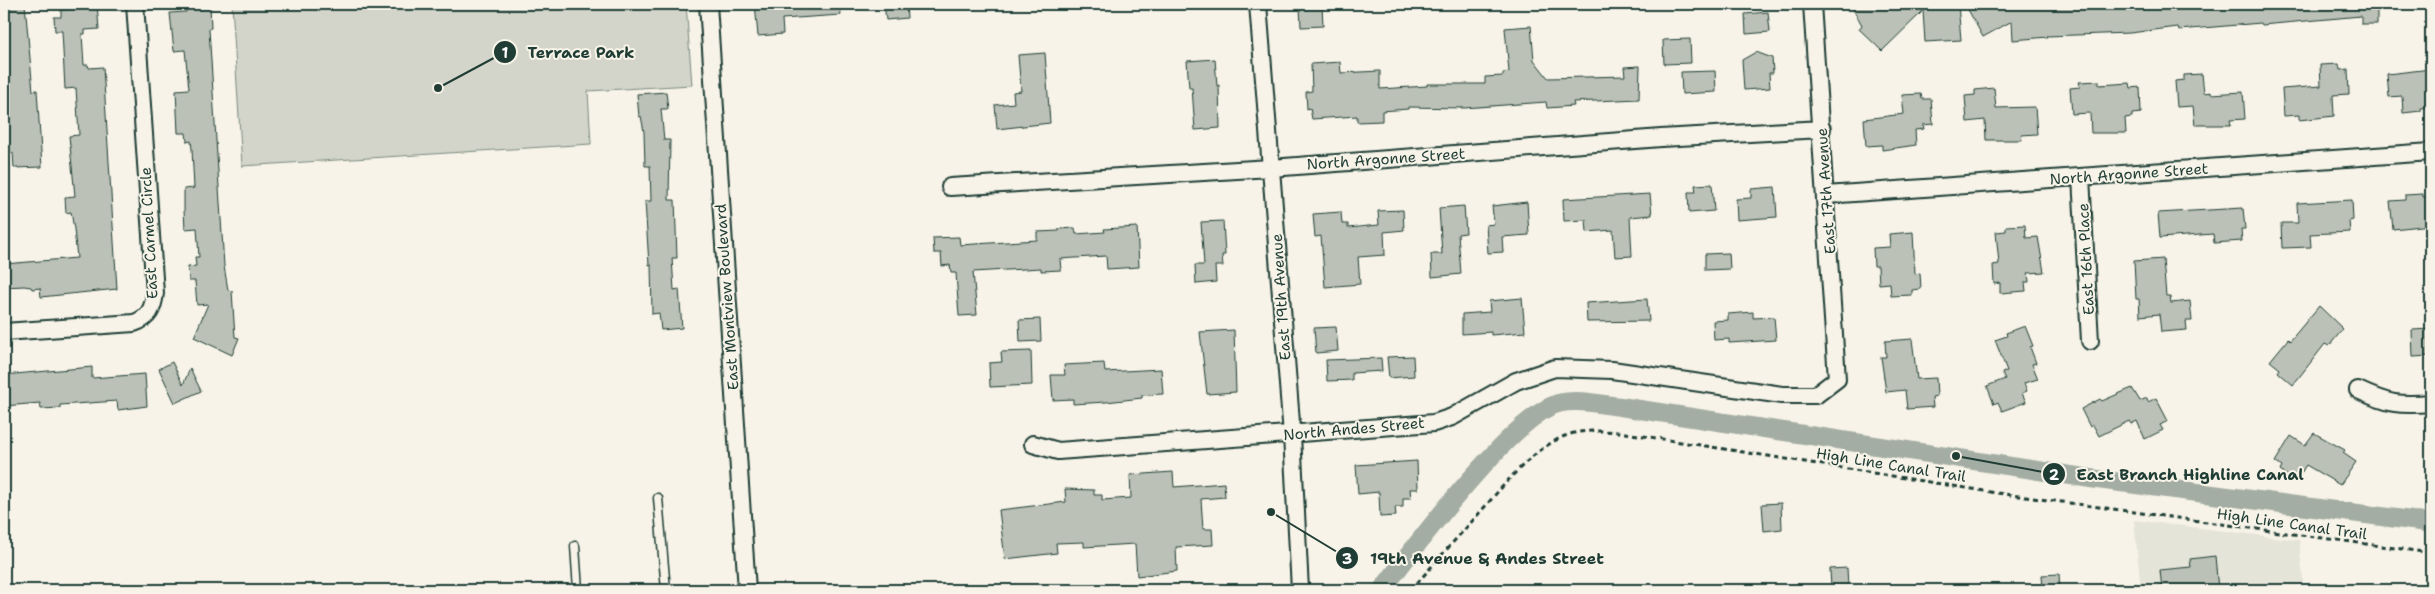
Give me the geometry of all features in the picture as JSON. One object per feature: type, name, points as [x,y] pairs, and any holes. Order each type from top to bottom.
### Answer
[{"type":"street","name":"East Carmel Circle","points":[[4,332],[134,323],[148,316],[154,305],[155,293],[135,4]]},
{"type":"street","name":"East Montview Boulevard","points":[[708,4],[747,590]]},
{"type":"street","name":"East 19th Avenue","points":[[1258,4],[1292,435],[1300,590]]},
{"type":"street","name":"East 17th Avenue","points":[[1812,4],[1822,129],[1837,379]]},
{"type":"street","name":"North Argonne Street","points":[[950,187],[1271,168],[1661,138],[1822,129]]},
{"type":"street","name":"North Argonne Street","points":[[1826,195],[2431,152]]},
{"type":"street","name":"East 16th Place","points":[[2081,177],[2090,341]]},
{"type":"street","name":"North Andes Street","points":[[1033,444],[1058,451],[1434,423],[1452,417],[1516,381],[1555,368],[1612,370],[1782,396],[1816,395],[1837,379]]},
{"type":"street","points":[[2358,390],[2383,402],[2431,404]]},
{"type":"lane","points":[[658,498],[666,590]]},
{"type":"lane","points":[[575,546],[578,590]]},
{"type":"path","name":"High Line Canal Trail","points":[[1412,590],[1503,486],[1526,464],[1555,441],[1578,432],[1594,431],[1628,434],[2114,511],[2431,553]]},
{"type":"shaded area","points":[[232,4],[686,4],[692,85],[588,91],[591,144],[242,166]]},
{"type":"shaded area","points":[[2134,520],[2299,540],[2304,590],[2141,590]]},
{"type":"building","points":[[4,4],[25,4],[33,91],[37,90],[42,167],[14,168],[13,153],[5,154],[4,110],[10,110],[7,69],[4,70]]},
{"type":"building","points":[[80,4],[97,4],[99,29],[85,30],[85,34],[82,34],[84,65],[88,65],[89,68],[103,67],[117,289],[41,297],[40,288],[32,289],[31,287],[24,286],[4,287],[4,264],[77,258],[71,212],[66,213],[65,197],[75,196],[69,136],[79,135],[76,88],[65,89],[62,31],[55,31],[54,17],[61,17],[61,10],[80,9]]},
{"type":"building","points":[[189,4],[210,4],[211,28],[209,29],[224,266],[228,290],[232,291],[235,337],[239,338],[232,355],[194,337],[208,304],[197,305],[195,281],[189,281],[188,267],[196,266],[195,257],[199,257],[197,228],[185,229],[184,189],[194,188],[192,149],[191,141],[187,142],[186,133],[178,133],[176,90],[189,89],[185,50],[174,51],[170,13],[186,12]]},
{"type":"building","points":[[755,4],[840,4],[841,15],[782,19],[783,34],[758,36]]},
{"type":"building","points":[[884,4],[906,4],[907,18],[886,20]]},
{"type":"building","points":[[1850,4],[1958,4],[1961,40],[1925,42],[1923,11],[1882,51],[1859,29],[1862,25]]},
{"type":"building","points":[[1965,4],[2377,4],[2377,24],[2361,24],[2361,16],[2262,25],[2261,23],[2179,30],[2178,27],[2130,33],[2047,36],[2013,40],[2012,21],[1983,37]]},
{"type":"building","points":[[1322,5],[1323,26],[1301,27],[1300,7]]},
{"type":"building","points":[[1768,12],[1770,32],[1746,34],[1745,14]]},
{"type":"building","points":[[1531,26],[1534,60],[1548,78],[1625,76],[1624,67],[1640,66],[1639,99],[1573,102],[1574,106],[1547,108],[1546,102],[1464,108],[1408,107],[1408,109],[1382,111],[1382,121],[1357,122],[1357,116],[1312,119],[1310,108],[1307,109],[1306,92],[1312,91],[1311,64],[1340,62],[1341,73],[1380,71],[1380,89],[1427,86],[1427,84],[1485,84],[1485,77],[1503,76],[1503,73],[1509,72],[1505,28]]},
{"type":"building","points":[[1690,39],[1691,63],[1664,64],[1663,40]]},
{"type":"building","points":[[1756,52],[1772,58],[1773,73],[1769,73],[1770,88],[1744,90],[1742,60]]},
{"type":"building","points":[[1045,53],[1050,123],[997,129],[995,105],[1014,103],[1013,92],[1021,91],[1018,55]]},
{"type":"building","points":[[1215,59],[1217,86],[1219,85],[1220,128],[1195,130],[1192,88],[1189,88],[1187,61]]},
{"type":"building","points":[[2339,64],[2340,70],[2348,69],[2349,94],[2333,95],[2334,116],[2299,120],[2299,115],[2284,116],[2282,89],[2321,86],[2320,65]]},
{"type":"building","points":[[2431,69],[2431,107],[2421,108],[2421,111],[2403,113],[2402,96],[2389,97],[2387,74]]},
{"type":"building","points":[[1715,71],[1716,92],[1682,94],[1681,72]]},
{"type":"building","points":[[2202,74],[2204,93],[2243,92],[2245,119],[2230,120],[2231,125],[2195,125],[2193,106],[2177,107],[2175,81],[2184,80],[2184,75]]},
{"type":"building","points":[[2099,81],[2099,85],[2130,83],[2131,88],[2140,87],[2141,113],[2132,114],[2132,117],[2125,118],[2126,133],[2091,133],[2090,113],[2072,114],[2070,88],[2080,87],[2079,82]]},
{"type":"building","points":[[1994,88],[1996,108],[2035,107],[2037,134],[2021,135],[2022,140],[1986,140],[1985,120],[1967,122],[1965,96],[1975,95],[1975,90]]},
{"type":"building","points":[[666,92],[668,109],[661,109],[664,140],[670,140],[669,200],[675,200],[677,258],[672,258],[674,290],[679,289],[682,328],[661,330],[659,313],[652,314],[651,264],[649,265],[645,201],[651,201],[650,166],[645,166],[644,132],[641,116],[639,117],[637,94]]},
{"type":"building","points":[[1921,94],[1922,99],[1931,99],[1933,124],[1923,125],[1924,129],[1915,130],[1916,145],[1882,150],[1882,145],[1866,146],[1864,119],[1904,114],[1902,95]]},
{"type":"building","points":[[1712,184],[1714,211],[1689,213],[1688,192],[1696,192],[1695,185]]},
{"type":"building","points":[[1775,187],[1777,217],[1737,220],[1736,199],[1751,198],[1751,189]]},
{"type":"building","points":[[1650,194],[1652,215],[1630,217],[1632,256],[1615,257],[1613,230],[1587,232],[1586,220],[1564,221],[1563,199]]},
{"type":"building","points":[[2423,194],[2423,197],[2431,196],[2431,225],[2393,229],[2390,201],[2405,200],[2405,195]]},
{"type":"building","points":[[2352,200],[2353,220],[2349,221],[2350,232],[2310,234],[2311,247],[2282,248],[2281,223],[2298,223],[2297,203]]},
{"type":"building","points":[[1527,202],[1529,235],[1502,237],[1503,252],[1488,253],[1486,225],[1494,224],[1492,206]]},
{"type":"building","points":[[1464,206],[1466,233],[1458,234],[1461,274],[1432,277],[1431,254],[1442,254],[1439,208]]},
{"type":"building","points":[[2243,208],[2245,229],[2241,229],[2242,241],[2214,243],[2213,234],[2160,238],[2158,213]]},
{"type":"building","points":[[1403,210],[1404,230],[1384,232],[1385,255],[1358,257],[1360,284],[1325,287],[1321,236],[1315,237],[1313,214],[1341,212],[1342,224],[1348,224],[1348,228],[1379,225],[1378,211]]},
{"type":"building","points":[[1223,221],[1225,255],[1222,255],[1223,266],[1215,266],[1216,282],[1196,284],[1195,265],[1204,265],[1201,222]]},
{"type":"building","points":[[2025,225],[2026,238],[2038,237],[2044,272],[2028,273],[2029,282],[2025,282],[2026,291],[2000,293],[2000,283],[1994,284],[1993,265],[1999,264],[1996,232],[2006,231],[2006,226]]},
{"type":"building","points":[[1137,227],[1139,267],[1107,269],[1106,256],[1060,259],[1061,270],[1041,271],[1041,268],[973,272],[977,315],[959,316],[956,273],[951,273],[950,265],[942,266],[941,253],[934,253],[933,238],[959,237],[960,245],[1037,240],[1037,232],[1059,231],[1059,229],[1075,228],[1076,234],[1105,232],[1104,229]]},
{"type":"building","points":[[1913,232],[1915,274],[1920,273],[1921,289],[1912,290],[1912,295],[1891,296],[1890,283],[1879,284],[1878,266],[1874,266],[1873,248],[1890,247],[1889,234]]},
{"type":"building","points":[[1729,253],[1730,269],[1705,270],[1705,254]]},
{"type":"building","points":[[2163,259],[2166,296],[2170,296],[2171,303],[2190,301],[2192,321],[2186,321],[2187,330],[2161,332],[2159,314],[2140,316],[2139,299],[2136,299],[2134,261]]},
{"type":"building","points":[[1522,298],[1525,332],[1491,335],[1491,332],[1462,334],[1462,314],[1490,312],[1489,301]]},
{"type":"building","points":[[1647,299],[1649,321],[1587,322],[1586,303]]},
{"type":"building","points":[[2319,306],[2343,329],[2329,346],[2325,344],[2293,385],[2278,372],[2280,369],[2270,361],[2288,339],[2290,341]]},
{"type":"building","points":[[1753,312],[1753,318],[1774,317],[1776,340],[1729,343],[1729,339],[1714,340],[1713,321],[1728,320],[1728,314]]},
{"type":"building","points":[[1040,319],[1041,341],[1020,342],[1019,320]]},
{"type":"building","points":[[2025,326],[2033,346],[2030,347],[2036,363],[2032,364],[2038,379],[2024,383],[2027,391],[2022,393],[2026,402],[2002,411],[1998,402],[1994,404],[1987,386],[2005,379],[2002,373],[2007,371],[1995,340],[2007,336],[2006,333]]},
{"type":"building","points":[[1336,327],[1338,351],[1316,353],[1314,328]]},
{"type":"building","points":[[2431,329],[2431,356],[2413,357],[2412,330]]},
{"type":"building","points":[[1234,330],[1236,392],[1207,394],[1200,332]]},
{"type":"building","points":[[1912,339],[1917,379],[1936,378],[1937,396],[1932,397],[1933,407],[1907,409],[1905,390],[1886,392],[1881,357],[1886,357],[1885,341]]},
{"type":"building","points":[[1031,351],[1032,385],[990,387],[989,363],[1002,362],[1001,352]]},
{"type":"building","points":[[1413,356],[1414,376],[1389,378],[1387,357]]},
{"type":"building","points":[[1381,358],[1382,371],[1352,373],[1352,380],[1327,381],[1326,360]]},
{"type":"building","points":[[172,362],[183,385],[190,368],[201,391],[175,403],[159,369]]},
{"type":"building","points":[[1104,363],[1105,372],[1161,369],[1163,394],[1142,395],[1142,398],[1106,402],[1073,404],[1073,399],[1053,400],[1051,375],[1065,375],[1064,365]]},
{"type":"building","points":[[92,367],[92,378],[145,374],[147,406],[118,410],[117,401],[60,405],[60,408],[41,409],[40,403],[4,406],[4,375]]},
{"type":"building","points":[[2132,388],[2140,401],[2147,398],[2148,402],[2156,398],[2168,421],[2160,425],[2163,430],[2145,439],[2137,421],[2131,424],[2129,421],[2099,436],[2093,425],[2090,427],[2081,409],[2100,399],[2102,401]]},
{"type":"building","points":[[2314,433],[2345,450],[2343,453],[2356,462],[2340,485],[2306,465],[2296,481],[2280,471],[2282,467],[2275,462],[2291,436],[2305,445]]},
{"type":"building","points":[[1417,461],[1418,489],[1410,489],[1411,498],[1403,498],[1403,507],[1395,507],[1396,516],[1380,517],[1379,492],[1358,494],[1356,465]]},
{"type":"building","points":[[1173,472],[1174,487],[1224,483],[1225,497],[1201,499],[1203,529],[1212,529],[1213,545],[1176,547],[1177,571],[1137,576],[1135,544],[1084,547],[1084,542],[1056,543],[1057,553],[1005,559],[999,510],[1066,502],[1065,489],[1094,490],[1094,495],[1102,495],[1102,500],[1131,498],[1130,475]]},
{"type":"building","points":[[1781,503],[1782,529],[1764,531],[1762,504]]},
{"type":"building","points":[[2215,556],[2218,590],[2162,590],[2160,570],[2191,567],[2190,559]]},
{"type":"building","points":[[1847,568],[1848,587],[1831,588],[1830,569]]},
{"type":"building","points":[[2059,574],[2060,590],[2043,590],[2042,575]]},
{"type":"waterway","points":[[1382,590],[1416,545],[1466,485],[1518,430],[1541,412],[1560,403],[1574,401],[2094,479],[2431,523]]},
{"type":"place","name":"Terrace Park","points":[[438,88]]},
{"type":"place","name":"East Branch Highline Canal","points":[[1956,456]]},
{"type":"place","name":"19th Avenue & Andes Street","points":[[1271,512]]}]
